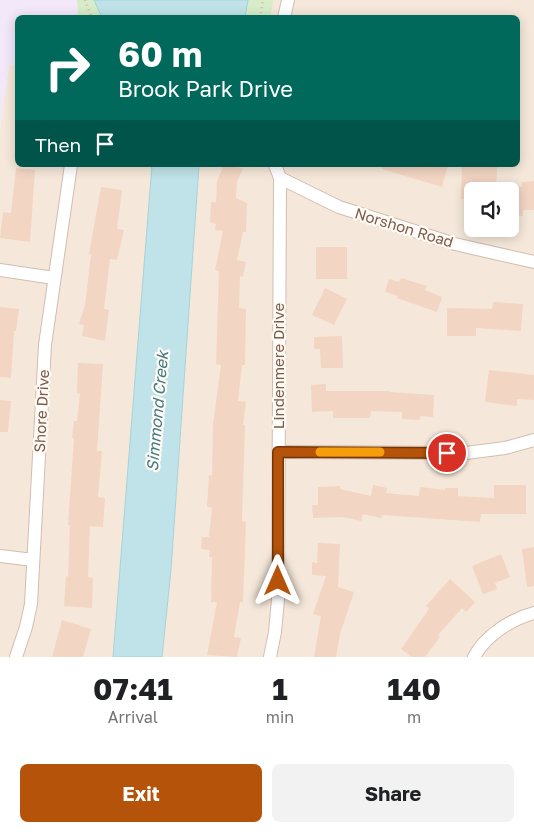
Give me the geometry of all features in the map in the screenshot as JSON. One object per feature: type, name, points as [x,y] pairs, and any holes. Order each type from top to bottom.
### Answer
[{"type":"street","points":[[285,15],[288,0]]},
{"type":"street","name":"Shore Drive","points":[[16,657],[31,604],[45,345],[71,167]]},
{"type":"street","name":"Lindenmere Drive","points":[[270,657],[278,600],[280,178],[276,167]]},
{"type":"street","name":"Norshon Road","points":[[280,178],[339,207],[455,244],[534,262]]},
{"type":"street","points":[[0,270],[54,278]]},
{"type":"street","points":[[278,452],[466,453],[505,448],[534,440]]},
{"type":"street","points":[[0,556],[33,560]]},
{"type":"street","points":[[474,657],[478,649],[492,635],[512,622],[534,613]]},
{"type":"path","points":[[86,0],[91,15]]},
{"type":"path","points":[[261,15],[264,0]]},
{"type":"shaded area","points":[[0,0],[77,0],[78,15],[15,15],[15,66],[9,64],[0,129]]},
{"type":"shaded area","points":[[274,0],[534,0],[534,657],[162,657],[171,570],[199,167],[520,167],[520,15],[270,15]]},
{"type":"shaded area","points":[[9,64],[15,66],[15,167],[164,167],[115,657],[0,657],[0,129]]},
{"type":"green space","points":[[77,0],[274,0],[271,15],[78,15]]},
{"type":"water","points":[[94,0],[248,0],[245,15],[101,15]]},
{"type":"water","name":"Simmond Creek","points":[[152,167],[199,167],[171,570],[162,657],[113,657]]},
{"type":"building","points":[[223,167],[243,169],[237,181],[236,198],[247,203],[246,232],[243,232],[237,260],[246,262],[243,277],[240,276],[239,308],[246,309],[245,365],[242,365],[238,401],[246,402],[243,425],[245,425],[242,521],[246,522],[243,602],[240,602],[234,637],[241,638],[237,657],[207,655],[217,602],[211,602],[212,557],[209,557],[210,550],[201,549],[202,537],[209,537],[212,507],[207,507],[209,475],[212,476],[213,424],[221,365],[216,364],[219,271],[215,270],[223,231],[215,230],[216,224],[210,222],[211,202],[216,202],[217,181]]},
{"type":"building","points":[[382,167],[447,167],[442,187],[382,169]]},
{"type":"building","points":[[462,167],[497,167],[496,182],[464,182],[464,199],[461,199]]},
{"type":"building","points":[[16,168],[35,170],[30,242],[0,238],[3,212],[11,213]]},
{"type":"building","points":[[534,181],[534,210],[523,210],[523,216],[519,216],[519,187],[522,187],[522,182]]},
{"type":"building","points":[[101,187],[122,190],[117,229],[124,230],[117,260],[110,259],[104,309],[109,310],[105,341],[82,336],[84,325],[79,324],[85,305],[91,255],[89,254]]},
{"type":"building","points":[[316,247],[347,247],[347,279],[316,279]]},
{"type":"building","points":[[401,278],[427,286],[425,290],[442,297],[437,312],[385,292],[389,279],[399,282]]},
{"type":"building","points":[[325,288],[347,299],[334,325],[312,315]]},
{"type":"building","points":[[493,302],[523,304],[521,331],[476,328],[476,336],[447,336],[447,308],[492,309]]},
{"type":"building","points":[[0,307],[19,309],[16,331],[14,331],[11,378],[0,377]]},
{"type":"building","points":[[342,336],[343,368],[321,368],[320,349],[314,349],[314,337]]},
{"type":"building","points":[[78,363],[103,364],[97,451],[102,451],[98,497],[105,498],[103,527],[90,526],[88,577],[93,578],[92,608],[64,606],[66,576],[68,577],[70,525],[68,525],[74,438],[72,438],[74,421],[77,421],[80,394],[77,393]]},
{"type":"building","points":[[489,370],[534,375],[534,400],[517,399],[517,406],[485,402]]},
{"type":"building","points":[[326,384],[326,391],[389,391],[434,395],[433,417],[420,416],[420,420],[402,419],[402,412],[371,411],[370,418],[333,418],[333,411],[312,412],[311,385]]},
{"type":"building","points":[[0,400],[11,401],[8,432],[0,432]]},
{"type":"building","points":[[373,485],[387,488],[386,493],[419,496],[420,487],[445,490],[445,488],[458,488],[458,496],[494,498],[494,485],[526,485],[526,514],[481,514],[480,522],[382,515],[381,518],[363,514],[361,521],[343,517],[313,518],[312,505],[318,505],[318,487],[340,486],[340,489],[371,496]]},
{"type":"building","points":[[318,543],[340,544],[338,587],[354,592],[340,634],[336,657],[314,657],[321,616],[313,614],[326,576],[312,575],[312,562],[317,563]]},
{"type":"building","points":[[534,547],[534,586],[527,587],[522,549]]},
{"type":"building","points":[[501,554],[510,577],[495,583],[497,589],[483,594],[472,566]]},
{"type":"building","points":[[450,579],[475,602],[466,612],[462,608],[438,635],[440,637],[425,657],[412,657],[401,649],[429,609],[426,606]]},
{"type":"building","points":[[62,620],[91,629],[83,657],[52,657]]},
{"type":"slow traffic","points":[[320,452],[380,452]]},
{"type":"route","points":[[278,581],[278,452],[447,453]]}]
